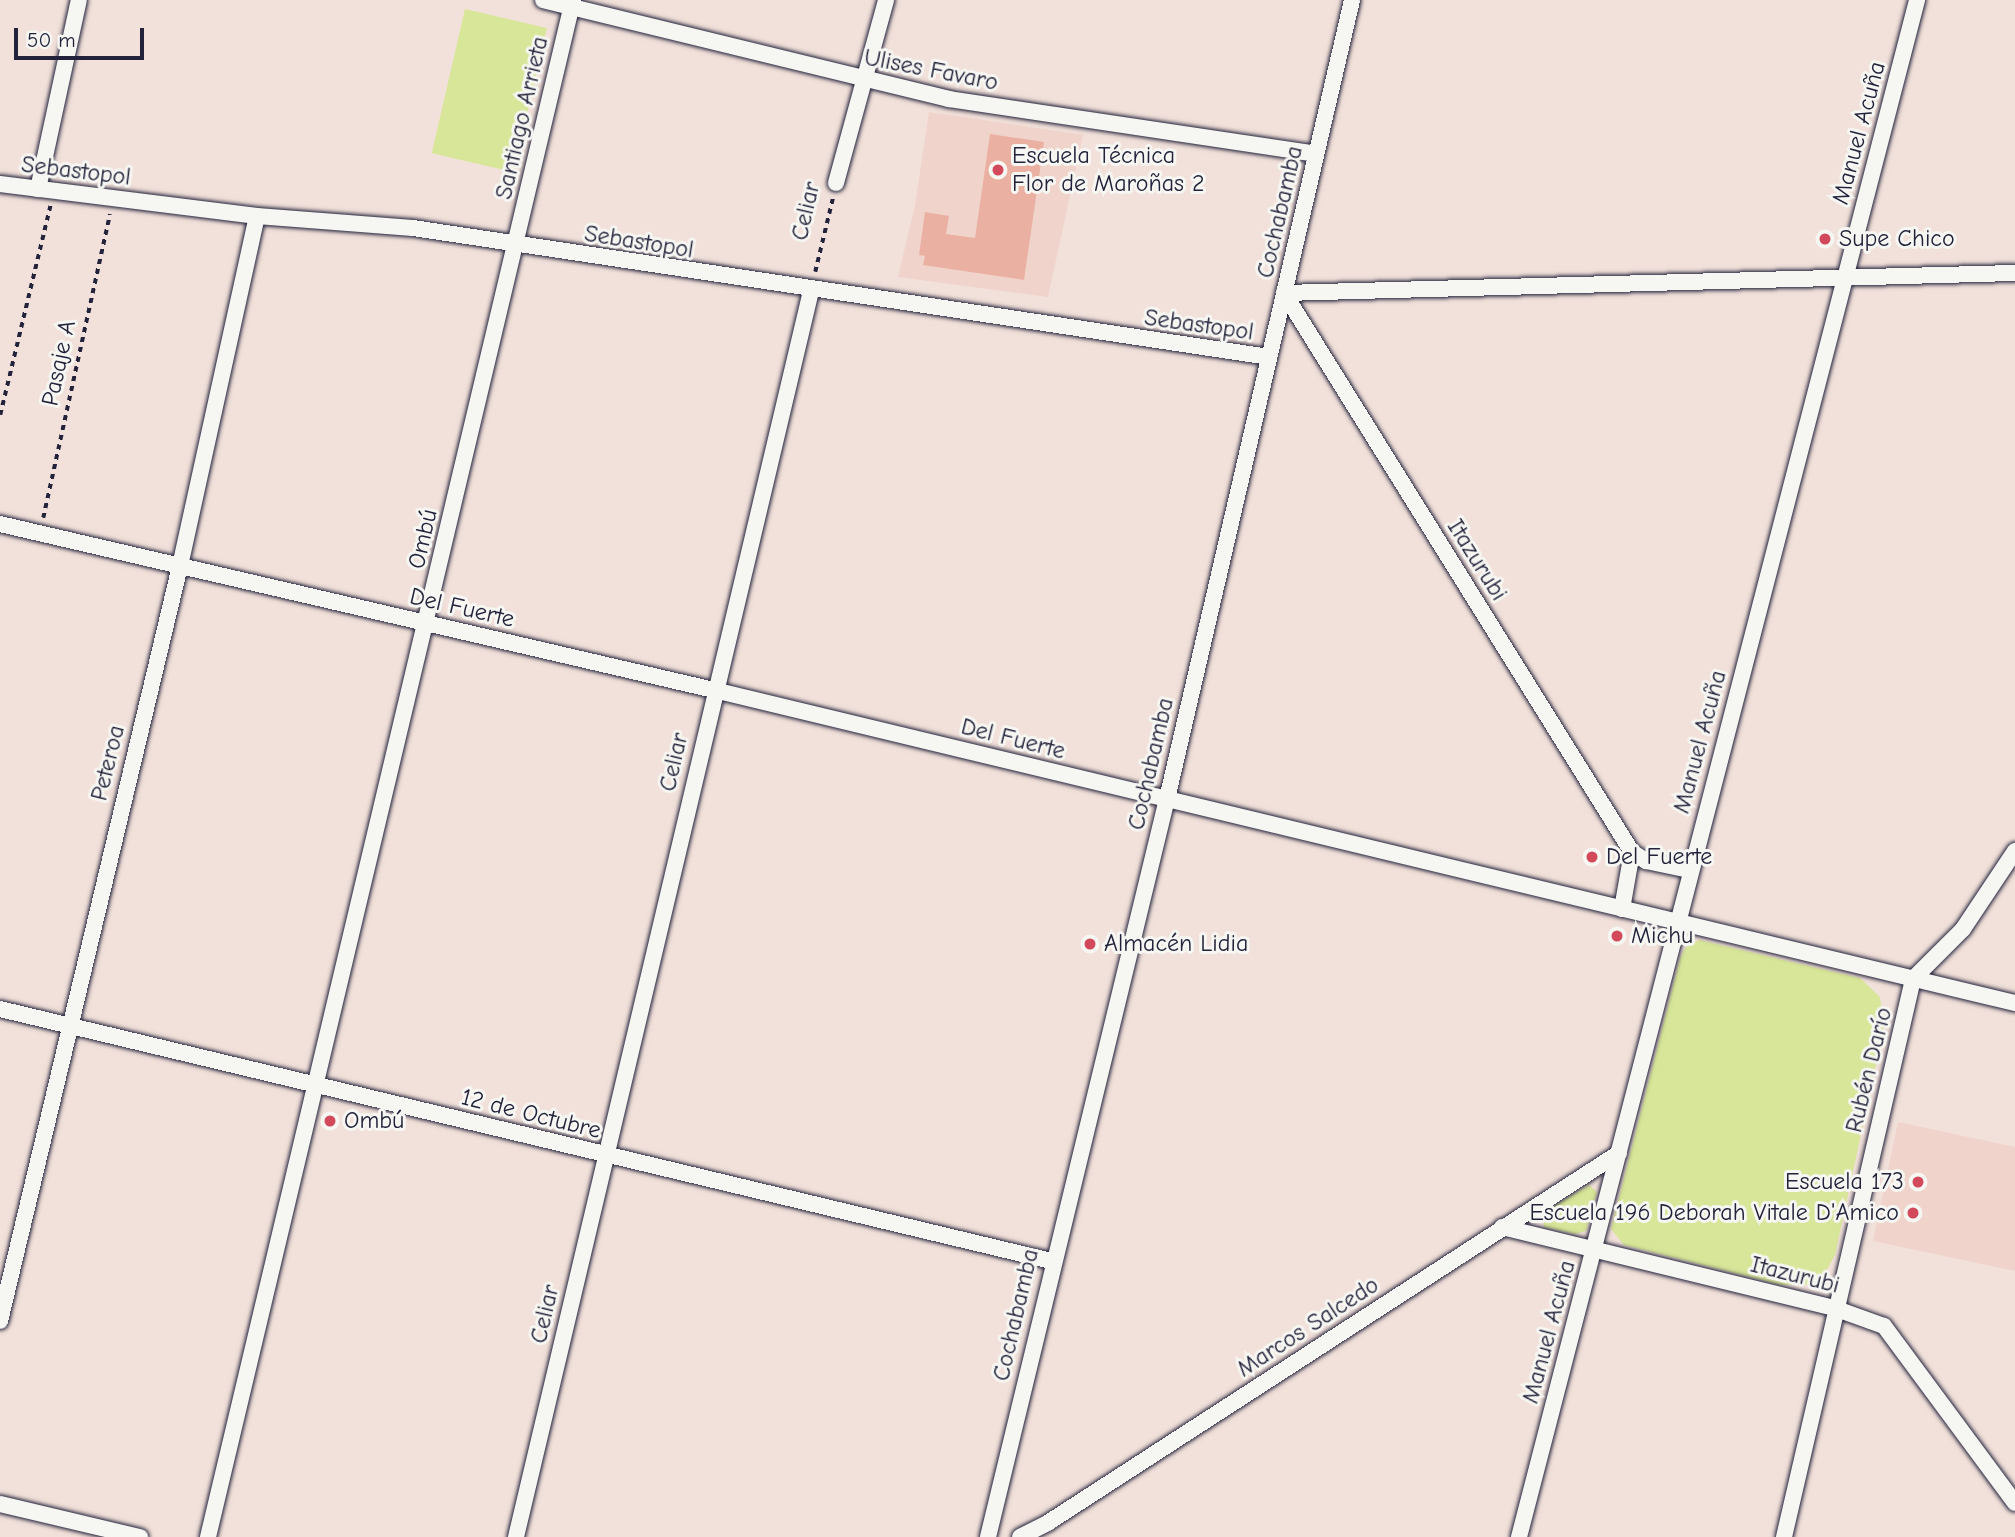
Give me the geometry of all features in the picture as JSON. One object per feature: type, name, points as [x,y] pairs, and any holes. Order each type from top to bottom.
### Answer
[{"type":"street","points":[[46,190],[79,0]]},
{"type":"street","name":"Ulises Favaro","points":[[543,0],[572,3],[864,82],[949,99],[1316,154]]},
{"type":"street","name":"Celiar","points":[[836,183],[886,0]]},
{"type":"street","name":"Cochabamba","points":[[988,1537],[1051,1261],[1167,799],[1352,0]]},
{"type":"street","name":"Manuel Acuña","points":[[1519,1537],[1917,0]]},
{"type":"street","name":"Santiago Arrieta","points":[[516,246],[572,3]]},
{"type":"street","name":"Sebastopol","points":[[0,184],[257,216],[413,228],[811,291],[1269,357]]},
{"type":"street","name":"Peteroa","points":[[0,1321],[67,1025],[180,566],[257,216]]},
{"type":"street","name":"Ombú","points":[[208,1537],[516,246]]},
{"type":"street","points":[[1284,293],[2015,272]]},
{"type":"street","name":"Celiar","points":[[516,1537],[714,690],[811,291]]},
{"type":"street","name":"Itazurubi","points":[[1284,293],[1632,852]]},
{"type":"street","name":"Del Fuerte","points":[[0,524],[714,690],[2015,1003]]},
{"type":"street","name":"Rubén Darío","points":[[1784,1537],[1913,979],[1962,929],[2015,851]]},
{"type":"street","points":[[1622,909],[1632,852],[1646,862],[1690,870]]},
{"type":"street","name":"12 de Octubre","points":[[0,1009],[1051,1261]]},
{"type":"street","name":"Marcos Salcedo","points":[[1020,1537],[1049,1522],[1619,1153]]},
{"type":"street","name":"Itazurubi","points":[[1502,1227],[1835,1308],[1890,1332],[2008,1483],[2015,1503]]},
{"type":"street","points":[[0,1504],[141,1537]]},
{"type":"path","name":"Celiar","points":[[811,291],[836,183]]},
{"type":"path","points":[[0,415],[46,190]]},
{"type":"path","name":"Pasaje A","points":[[39,534],[113,199]]},
{"type":"shaded area","name":"Escuela Técnica Flor de Maroñas 2","points":[[929,112],[1083,135],[1048,297],[898,277],[915,205]]},
{"type":"shaded area","points":[[1898,1122],[2015,1147],[2015,1271],[1873,1241]]},
{"type":"green space","points":[[465,9],[547,28],[514,172],[432,153]]},
{"type":"green space","points":[[1699,940],[1860,978],[1880,997],[1884,1027],[1835,1255],[1824,1275],[1805,1285],[1781,1285],[1624,1245],[1611,1229],[1680,958],[1685,948]]},
{"type":"green space","points":[[1589,1185],[1597,1192],[1586,1231],[1575,1234],[1544,1227],[1542,1213]]},
{"type":"building","points":[[990,134],[1044,142],[1024,280],[923,265],[925,256],[919,255],[925,212],[949,216],[946,234],[975,238]]},
{"type":"place","name":"Escuela Técnica Flor de Maroñas 2","points":[[998,170]]},
{"type":"place","name":"Supe Chico","points":[[1825,239]]},
{"type":"place","name":"Del Fuerte","points":[[1592,857]]},
{"type":"place","name":"Michu","points":[[1617,936]]},
{"type":"place","name":"Almacén Lidia","points":[[1090,944]]},
{"type":"place","name":"Ombú","points":[[330,1121]]},
{"type":"place","name":"Escuela 173","points":[[1918,1182]]},
{"type":"place","name":"Escuela 196 Deborah Vitale D'Amico","points":[[1913,1213]]}]
